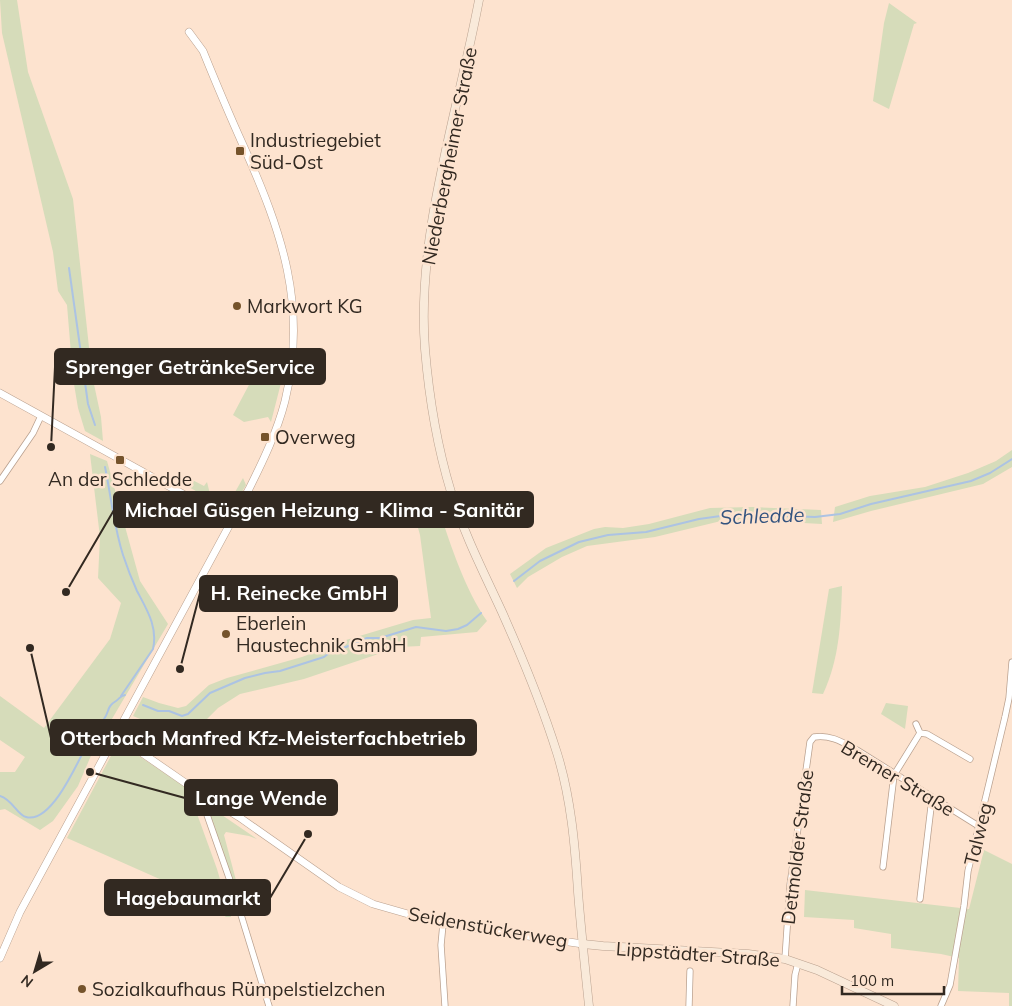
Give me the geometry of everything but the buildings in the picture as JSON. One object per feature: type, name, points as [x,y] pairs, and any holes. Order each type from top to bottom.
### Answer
[{"type":"main road","name":"Niederbergheimer Straße","points":[[479,0],[430,232],[425,293],[425,346],[429,386],[434,424],[451,492],[468,536],[537,691],[558,756],[569,802],[574,837],[589,1006]]},
{"type":"main road","name":"Lippstädter Straße","points":[[583,944],[748,954],[785,959],[894,1006]]},
{"type":"street","points":[[0,958],[20,912],[232,521],[265,456],[277,427],[285,400],[294,332],[289,271],[278,229],[263,190],[203,51],[189,32]]},
{"type":"street","points":[[0,393],[232,521]]},
{"type":"street","points":[[0,481],[33,432],[41,416]]},
{"type":"street","name":"Talweg","points":[[941,1006],[950,985],[964,906],[968,871],[980,827],[1009,698],[1012,662]]},
{"type":"street","points":[[916,724],[920,733]]},
{"type":"street","points":[[920,733],[927,734],[970,759]]},
{"type":"street","points":[[883,867],[894,775],[920,733]]},
{"type":"street","name":"Seidenstückerweg","points":[[116,735],[260,831],[339,887],[373,904],[443,924],[583,944]]},
{"type":"street","name":"Bremer Straße","points":[[814,737],[837,740],[857,750],[894,775],[980,827]]},
{"type":"street","name":"Detmolder Straße","points":[[785,959],[790,885],[810,742],[814,737]]},
{"type":"street","points":[[204,795],[206,812],[234,892],[268,1006]]},
{"type":"street","points":[[920,899],[931,807],[934,799]]},
{"type":"street","points":[[443,924],[441,945],[445,1006]]},
{"type":"street","points":[[793,1006],[798,963]]},
{"type":"street","points":[[689,1006],[690,972]]},
{"type":"green space","points":[[0,0],[17,0],[28,72],[73,199],[92,375],[101,417],[103,441],[85,431],[78,408],[73,378],[67,305],[58,291],[53,252],[2,33]]},
{"type":"green space","points":[[889,3],[917,23],[914,24],[889,109],[873,101],[884,23]]},
{"type":"green space","points":[[260,364],[280,375],[282,379],[271,422],[268,417],[244,422],[233,415]]},
{"type":"green space","points":[[1012,450],[1012,467],[983,484],[833,522],[835,507],[870,496],[925,487],[968,473],[996,461]]},
{"type":"green space","points":[[90,454],[107,461],[140,581],[168,624],[93,751],[78,786],[53,821],[40,830],[5,809],[0,810],[0,772],[15,772],[25,757],[0,740],[0,696],[44,728],[110,639],[121,603],[98,578],[100,537]]},
{"type":"green space","points":[[179,473],[204,486],[207,482],[211,498],[217,497],[218,502],[231,498],[230,492],[234,494],[243,478],[246,485],[232,506],[220,507],[214,501],[176,480]]},
{"type":"green space","points":[[410,499],[437,504],[464,580],[487,621],[477,632],[421,637],[420,646],[399,647],[304,679],[240,694],[192,728],[178,730],[157,726],[133,716],[143,697],[178,708],[186,706],[209,685],[227,678],[302,657],[346,640],[413,620],[431,618],[420,535]]},
{"type":"green space","points":[[752,507],[821,510],[822,524],[747,520],[721,521],[655,537],[587,546],[562,557],[528,577],[517,588],[510,574],[546,548],[594,529],[605,527],[623,528],[649,524],[710,508]]},
{"type":"green space","points":[[842,586],[840,627],[833,668],[823,694],[812,693],[829,589]]},
{"type":"green space","points":[[886,703],[908,706],[905,729],[881,714]]},
{"type":"green space","points":[[119,748],[127,748],[188,789],[217,869],[231,917],[226,917],[207,900],[67,838],[112,754]]},
{"type":"green space","points":[[210,809],[216,811],[257,839],[226,832],[224,835],[238,888],[235,887],[210,815]]},
{"type":"green space","points":[[984,850],[1012,864],[1012,1006],[1009,1006],[1009,993],[958,991],[959,958],[891,948],[891,934],[854,928],[854,920],[804,917],[805,890],[969,909]]},
{"type":"waterway","points":[[69,268],[88,404],[95,425]]},
{"type":"waterway","name":"Schledde","points":[[514,581],[540,561],[579,542],[608,535],[646,532],[699,519],[735,514],[815,517],[840,514],[871,504],[971,481],[990,473],[1012,459]]},
{"type":"waterway","points":[[105,467],[123,555],[135,587],[151,619],[154,633],[153,649],[121,696]]},
{"type":"waterway","name":"Schledde","points":[[143,705],[158,711],[169,711],[182,716],[188,714],[210,693],[245,678],[280,671],[324,657],[333,650],[367,638],[380,638],[416,627],[446,631],[458,629],[467,625],[481,613]]},
{"type":"waterway","name":"Schledde","points":[[0,796],[26,817],[37,816],[47,809],[58,797],[96,727],[106,716],[109,707],[125,695]]},
{"type":"place","name":"Industriegebiet Süd-Ost","points":[[240,151]]},
{"type":"place","name":"Markwort KG","points":[[237,306]]},
{"type":"place","name":"Overweg","points":[[265,437]]},
{"type":"place","name":"Sprenger GetränkeService","points":[[51,447]]},
{"type":"place","name":"An der Schledde","points":[[120,460]]},
{"type":"place","name":"Michael Güsgen Heizung - Klima - Sanitär","points":[[66,592]]},
{"type":"place","name":"Eberlein Haustechnik GmbH","points":[[226,634]]},
{"type":"place","name":"Otterbach Manfred Kfz-Meisterfachbetrieb","points":[[30,648]]},
{"type":"place","name":"H. Reinecke GmbH","points":[[180,669]]},
{"type":"place","name":"Lange Wende","points":[[90,772]]},
{"type":"place","name":"Hagebaumarkt","points":[[308,834]]},
{"type":"place","name":"Sozialkaufhaus Rümpelstielzchen","points":[[82,989]]}]
